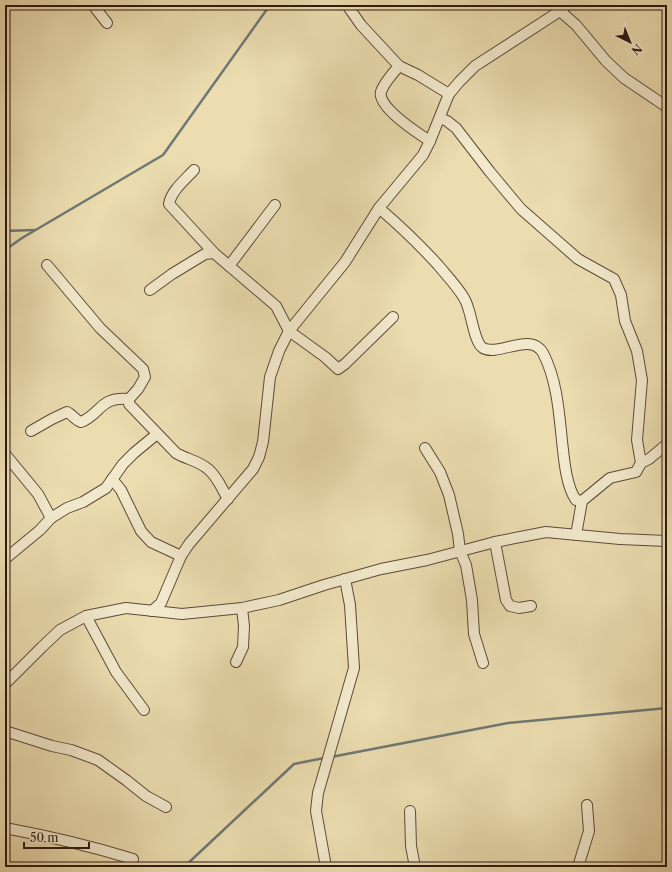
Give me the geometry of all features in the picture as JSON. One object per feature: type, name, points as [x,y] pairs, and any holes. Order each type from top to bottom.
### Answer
[{"type":"street","points":[[93,5],[107,23]]},
{"type":"street","points":[[346,5],[361,25],[399,66],[418,75],[449,94]]},
{"type":"street","points":[[152,611],[161,603],[181,556],[199,531],[253,469],[260,457],[270,377],[279,351],[289,330],[345,262],[379,208],[423,155],[449,94],[475,66],[563,8],[606,61],[624,78],[667,107]]},
{"type":"street","points":[[399,66],[381,92],[381,100],[400,120],[430,141]]},
{"type":"street","points":[[440,118],[456,128],[521,209],[578,259],[614,279],[621,295],[625,321],[636,351],[642,380],[637,440],[641,463]]},
{"type":"street","points":[[194,170],[181,183],[170,198],[169,204],[214,253],[276,306],[289,330],[325,357],[338,369],[346,364],[393,316]]},
{"type":"street","points":[[229,266],[274,205]]},
{"type":"street","points":[[379,208],[418,243],[460,290],[468,304],[476,338],[484,349],[492,350],[530,344],[537,346],[542,352],[556,390],[564,459],[572,494],[576,500],[582,501]]},
{"type":"street","points":[[150,290],[172,274],[205,254],[214,253]]},
{"type":"street","points":[[47,265],[100,328],[143,369],[144,377],[138,388],[129,399],[129,404],[176,453],[209,469],[228,499]]},
{"type":"street","points":[[31,431],[67,412],[76,420],[81,422],[86,420],[109,401],[118,398],[129,399]]},
{"type":"street","points":[[5,559],[40,530],[51,518],[106,488],[123,464],[157,434]]},
{"type":"street","points":[[576,535],[582,501],[610,478],[636,472],[641,463],[649,459],[667,444]]},
{"type":"street","points":[[425,448],[440,472],[449,495],[458,534],[460,551],[466,565],[472,600],[474,634],[483,663]]},
{"type":"street","points":[[5,454],[38,494],[51,518]]},
{"type":"street","points":[[112,479],[121,490],[141,531],[151,542],[181,556]]},
{"type":"street","points":[[6,682],[60,630],[86,616],[126,608],[182,614],[242,608],[279,600],[381,569],[427,560],[495,542],[546,532],[620,539],[667,541]]},
{"type":"street","points":[[495,542],[506,600],[510,606],[519,608],[531,606]]},
{"type":"street","points":[[326,867],[316,811],[318,793],[354,668],[350,605],[344,580]]},
{"type":"street","points":[[236,662],[243,647],[244,626],[242,608]]},
{"type":"street","points":[[86,616],[116,672],[144,710]]},
{"type":"street","points":[[5,731],[52,746],[71,750],[98,760],[146,796],[166,806]]},
{"type":"street","points":[[578,867],[589,831],[586,805]]},
{"type":"street","points":[[410,811],[411,846],[415,867]]},
{"type":"street","points":[[5,828],[85,845],[132,859]]},
{"type":"waterway","points":[[5,250],[22,238],[163,155],[270,5]]},
{"type":"waterway","points":[[5,231],[34,230]]},
{"type":"waterway","points":[[331,757],[508,723],[667,708]]},
{"type":"waterway","points":[[184,867],[294,764],[324,758]]}]
